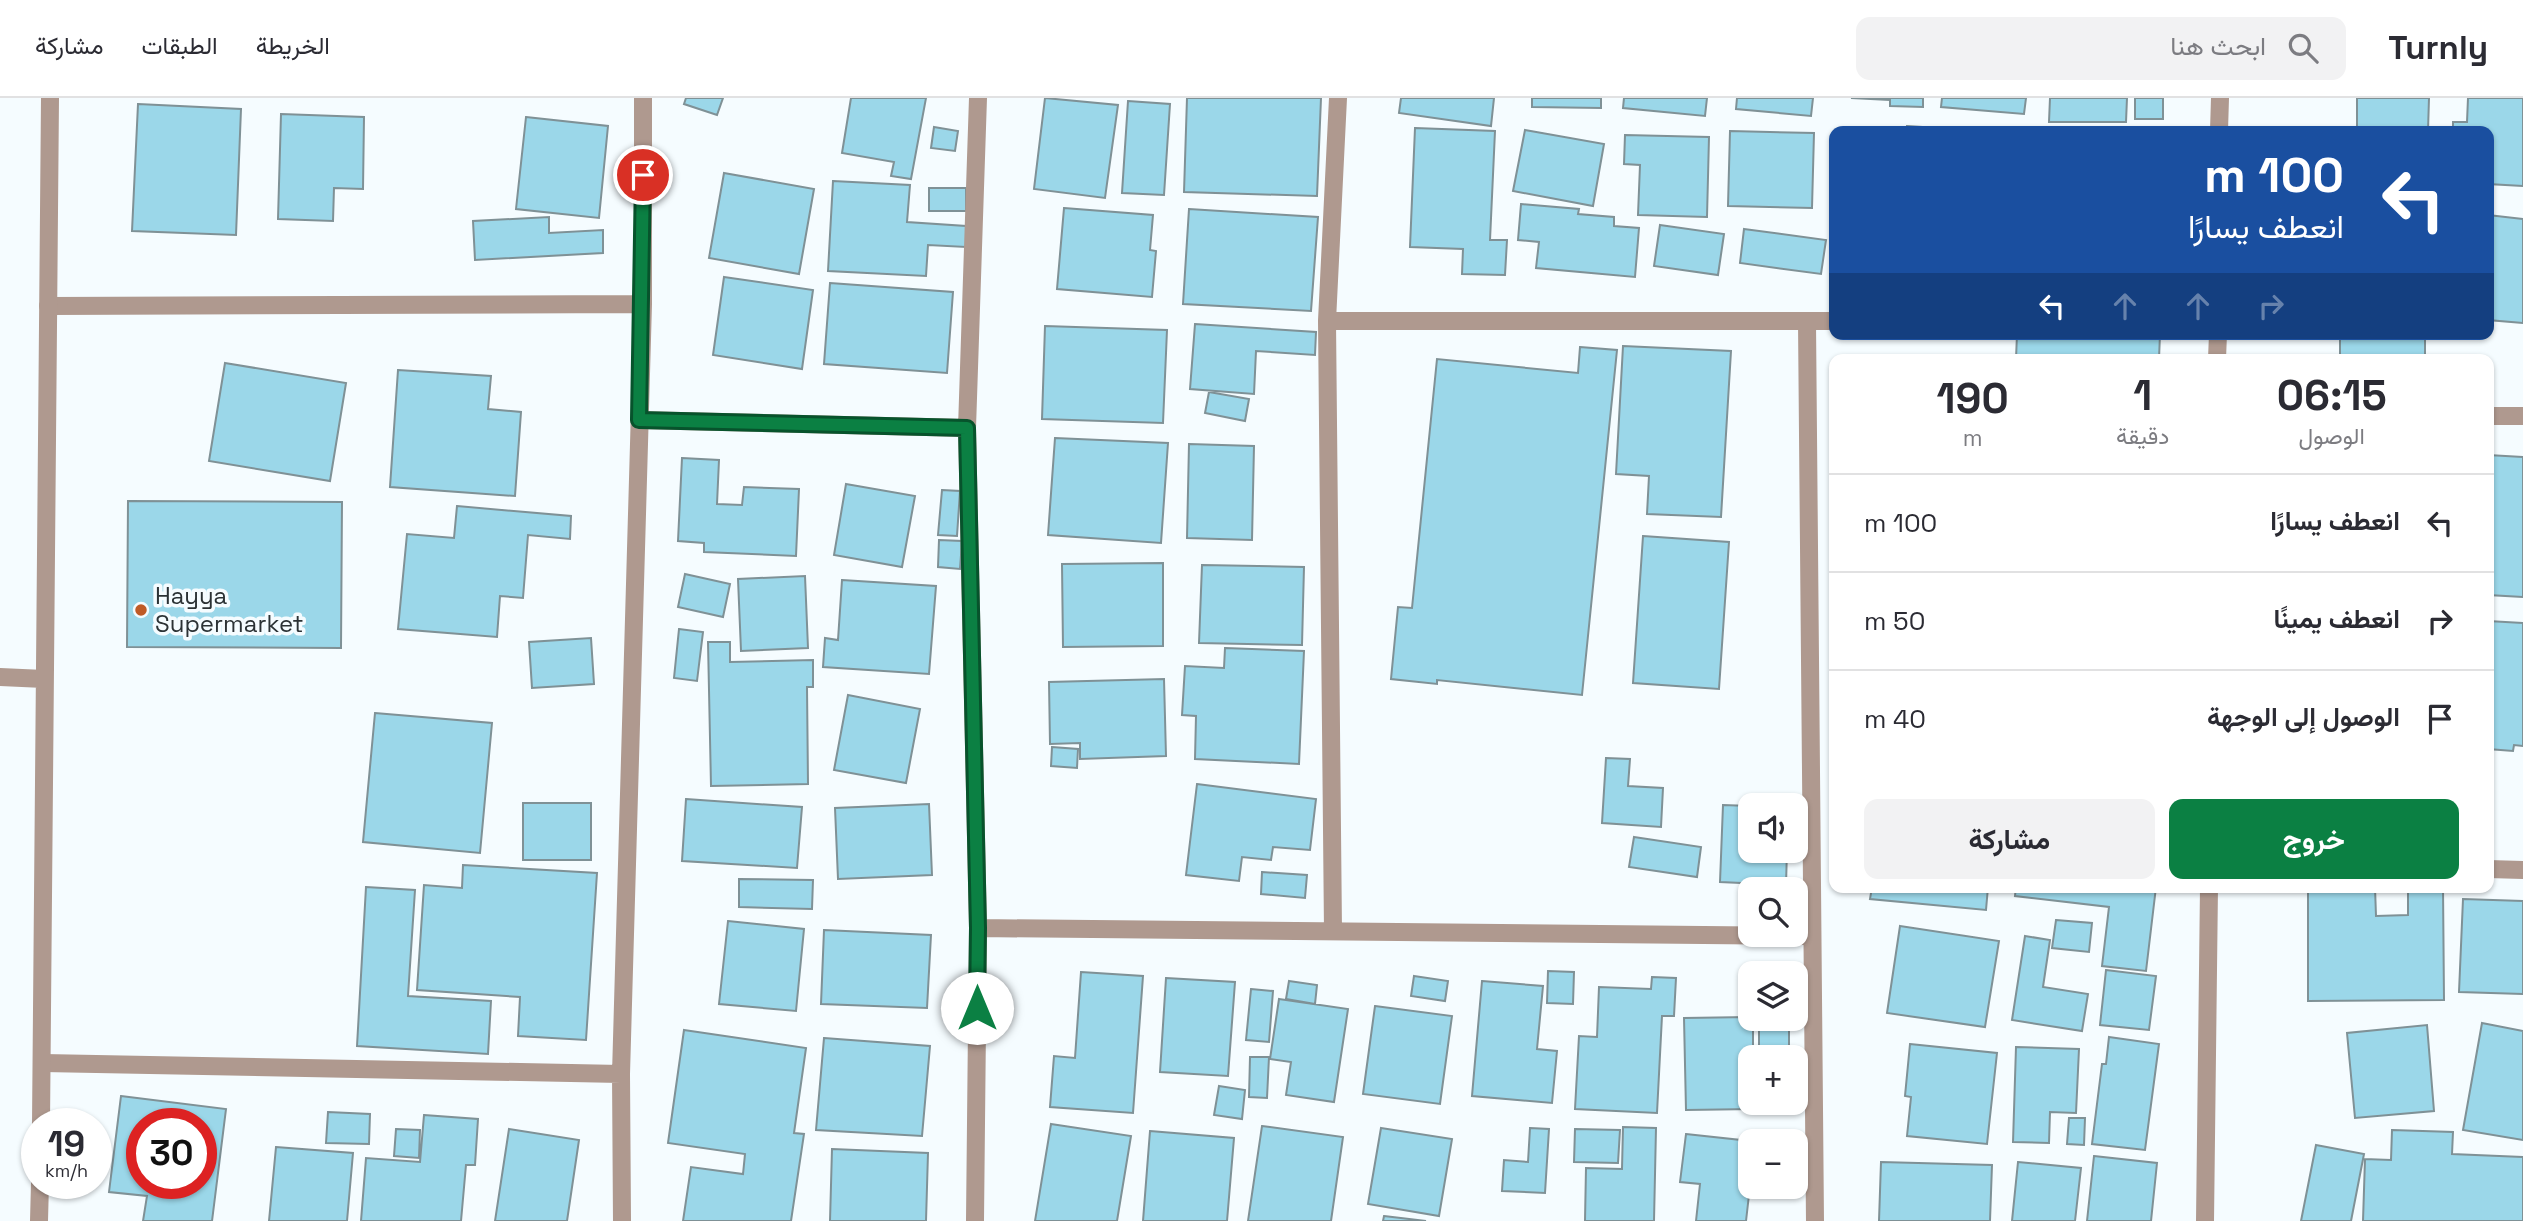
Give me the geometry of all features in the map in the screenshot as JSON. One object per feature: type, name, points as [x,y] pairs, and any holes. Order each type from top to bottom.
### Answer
[{"type":"street","points":[[42,1108],[50,98]]},
{"type":"street","points":[[622,1221],[621,1074],[643,304],[643,98]]},
{"type":"street","points":[[975,1221],[978,928],[967,428],[978,98]]},
{"type":"street","points":[[1333,931],[1327,321],[1338,98]]},
{"type":"street","points":[[2220,98],[2220,126]]},
{"type":"street","points":[[48,306],[643,304]]},
{"type":"street","points":[[1327,321],[1829,321]]},
{"type":"street","points":[[1807,322],[1815,1221]]},
{"type":"street","points":[[2494,416],[2523,416]]},
{"type":"street","points":[[639,420],[967,428]]},
{"type":"street","points":[[0,677],[44,679]]},
{"type":"street","points":[[2494,869],[2523,870]]},
{"type":"street","points":[[2205,1221],[2209,893]]},
{"type":"street","points":[[978,928],[1812,936]]},
{"type":"street","points":[[43,1063],[621,1074]]},
{"type":"street","points":[[39,1221],[40,1199]]},
{"type":"building","points":[[686,98],[723,98],[717,115],[684,104]]},
{"type":"building","points":[[851,98],[926,98],[911,179],[891,176],[894,162],[842,153]]},
{"type":"building","points":[[1045,98],[1118,105],[1105,198],[1034,189]]},
{"type":"building","points":[[1187,98],[1321,98],[1317,196],[1184,192]]},
{"type":"building","points":[[1401,98],[1494,98],[1491,126],[1399,113]]},
{"type":"building","points":[[1532,98],[1601,98],[1601,108],[1532,107]]},
{"type":"building","points":[[1624,98],[1707,98],[1705,116],[1623,108]]},
{"type":"building","points":[[1737,98],[1813,98],[1811,116],[1736,109]]},
{"type":"building","points":[[1851,98],[1923,98],[1923,107],[1890,106],[1890,100]]},
{"type":"building","points":[[1942,98],[2026,98],[2024,114],[1941,107]]},
{"type":"building","points":[[2050,98],[2127,98],[2126,122],[2049,122]]},
{"type":"building","points":[[2135,98],[2163,98],[2163,119],[2135,119]]},
{"type":"building","points":[[2357,98],[2429,98],[2428,126],[2357,126]]},
{"type":"building","points":[[2468,98],[2523,98],[2523,186],[2494,184],[2494,126],[2453,126],[2453,122],[2467,122]]},
{"type":"building","points":[[1128,101],[1170,104],[1164,195],[1122,193]]},
{"type":"building","points":[[138,104],[241,109],[236,235],[132,231]]},
{"type":"building","points":[[281,114],[364,117],[363,189],[334,188],[333,221],[278,219]]},
{"type":"building","points":[[526,117],[608,126],[599,218],[516,209]]},
{"type":"building","points":[[934,127],[958,131],[955,151],[931,148]]},
{"type":"building","points":[[1415,128],[1495,131],[1490,240],[1507,240],[1505,275],[1462,274],[1463,249],[1410,247]]},
{"type":"building","points":[[1525,130],[1604,144],[1593,206],[1513,191]]},
{"type":"building","points":[[1730,131],[1814,133],[1812,208],[1728,206]]},
{"type":"building","points":[[1625,135],[1709,137],[1707,217],[1638,215],[1640,165],[1624,164]]},
{"type":"building","points":[[724,173],[814,189],[799,274],[709,258]]},
{"type":"building","points":[[833,181],[910,185],[907,222],[966,226],[966,247],[928,245],[926,276],[828,271]]},
{"type":"building","points":[[929,188],[966,188],[966,211],[929,211]]},
{"type":"building","points":[[1521,204],[1579,209],[1578,214],[1614,217],[1614,226],[1639,228],[1635,277],[1536,268],[1539,242],[1518,240]]},
{"type":"building","points":[[1064,208],[1153,215],[1150,250],[1156,251],[1152,297],[1057,289]]},
{"type":"building","points":[[1189,209],[1318,217],[1311,311],[1183,304]]},
{"type":"building","points":[[2494,216],[2523,219],[2523,323],[2494,321]]},
{"type":"building","points":[[549,217],[549,233],[603,230],[603,253],[475,260],[473,221]]},
{"type":"building","points":[[1660,225],[1724,234],[1718,275],[1654,266]]},
{"type":"building","points":[[1744,229],[1826,240],[1821,274],[1740,263]]},
{"type":"building","points":[[724,277],[813,290],[802,369],[713,355]]},
{"type":"building","points":[[830,283],[953,292],[947,373],[824,364]]},
{"type":"building","points":[[1195,324],[1316,332],[1315,355],[1256,351],[1254,394],[1190,389]]},
{"type":"building","points":[[1045,326],[1167,330],[1163,423],[1042,419]]},
{"type":"building","points":[[2017,340],[2160,340],[2159,354],[2016,354]]},
{"type":"building","points":[[2340,340],[2425,340],[2425,354],[2340,354]]},
{"type":"building","points":[[1623,346],[1731,351],[1721,517],[1647,514],[1649,476],[1616,474]]},
{"type":"building","points":[[1580,347],[1617,350],[1582,695],[1437,680],[1437,684],[1391,679],[1398,607],[1412,608],[1437,359],[1578,373]]},
{"type":"building","points":[[225,363],[346,383],[330,481],[209,461]]},
{"type":"building","points":[[398,370],[491,376],[488,409],[521,412],[515,496],[390,487]]},
{"type":"building","points":[[1209,392],[1249,399],[1245,421],[1205,413]]},
{"type":"building","points":[[1055,438],[1168,443],[1161,543],[1048,535]]},
{"type":"building","points":[[1189,444],[1254,446],[1252,540],[1187,538]]},
{"type":"building","points":[[2494,455],[2523,457],[2523,597],[2494,595]]},
{"type":"building","points":[[682,458],[719,460],[717,504],[742,505],[744,487],[799,489],[796,556],[704,552],[704,543],[678,541]]},
{"type":"building","points":[[846,484],[915,496],[902,567],[834,555]]},
{"type":"building","points":[[942,490],[960,491],[957,536],[938,535]]},
{"type":"building","points":[[128,501],[342,502],[341,648],[127,647]]},
{"type":"building","points":[[457,506],[571,516],[570,539],[528,535],[523,598],[500,596],[497,637],[398,629],[407,534],[454,538]]},
{"type":"building","points":[[1643,536],[1729,542],[1719,689],[1633,683]]},
{"type":"building","points":[[939,540],[962,541],[960,569],[938,567]]},
{"type":"building","points":[[1163,563],[1163,646],[1063,647],[1062,564]]},
{"type":"building","points":[[1202,565],[1304,567],[1302,645],[1199,643]]},
{"type":"building","points":[[685,574],[730,584],[723,617],[678,607]]},
{"type":"building","points":[[805,576],[808,648],[741,651],[738,579]]},
{"type":"building","points":[[842,580],[936,586],[929,674],[823,667],[825,638],[838,640]]},
{"type":"building","points":[[2494,621],[2523,623],[2523,746],[2514,745],[2513,751],[2494,749]]},
{"type":"building","points":[[679,629],[703,632],[697,681],[674,678]]},
{"type":"building","points":[[591,638],[594,684],[532,688],[529,642]]},
{"type":"building","points":[[708,642],[730,642],[730,662],[813,660],[813,687],[807,687],[808,784],[711,786]]},
{"type":"building","points":[[1225,648],[1304,651],[1299,764],[1195,759],[1196,716],[1182,715],[1185,666],[1224,668]]},
{"type":"building","points":[[1164,679],[1166,756],[1080,759],[1080,743],[1050,744],[1049,682]]},
{"type":"building","points":[[848,695],[920,709],[906,783],[834,770]]},
{"type":"building","points":[[375,713],[492,723],[480,853],[363,842]]},
{"type":"building","points":[[1052,747],[1078,749],[1077,768],[1051,766]]},
{"type":"building","points":[[1606,758],[1630,759],[1628,786],[1663,788],[1661,827],[1602,823]]},
{"type":"building","points":[[1197,784],[1316,799],[1310,850],[1273,847],[1271,860],[1242,857],[1239,881],[1186,875]]},
{"type":"building","points":[[686,799],[802,807],[797,868],[682,861]]},
{"type":"building","points":[[523,803],[591,803],[591,860],[523,860]]},
{"type":"building","points":[[929,804],[932,875],[838,879],[835,808]]},
{"type":"building","points":[[1723,805],[1738,806],[1738,863],[1787,863],[1786,877],[1738,877],[1738,883],[1720,882]]},
{"type":"building","points":[[1634,837],[1701,847],[1697,877],[1629,867]]},
{"type":"building","points":[[463,865],[597,873],[586,1040],[518,1036],[520,997],[417,990],[424,885],[462,888]]},
{"type":"building","points":[[1262,872],[1307,875],[1305,898],[1261,894]]},
{"type":"building","points":[[739,879],[813,880],[812,909],[739,907]]},
{"type":"building","points":[[366,887],[415,890],[408,996],[491,1001],[488,1054],[357,1046]]},
{"type":"building","points":[[1871,893],[1987,893],[1986,910],[1870,899]]},
{"type":"building","points":[[2015,893],[2155,893],[2146,971],[2102,966],[2109,907],[2015,896]]},
{"type":"building","points":[[2308,893],[2375,893],[2376,916],[2408,915],[2408,893],[2443,893],[2444,1000],[2308,1001]]},
{"type":"building","points":[[2463,899],[2523,901],[2523,994],[2459,992]]},
{"type":"building","points":[[2056,920],[2092,923],[2089,952],[2052,948]]},
{"type":"building","points":[[728,921],[804,929],[796,1011],[719,1004]]},
{"type":"building","points":[[1900,926],[1999,941],[1985,1027],[1887,1013]]},
{"type":"building","points":[[824,930],[931,935],[927,1008],[821,1004]]},
{"type":"building","points":[[2025,936],[2050,940],[2043,987],[2088,994],[2082,1031],[2012,1020]]},
{"type":"building","points":[[2106,970],[2156,976],[2149,1030],[2100,1025]]},
{"type":"building","points":[[1548,971],[1574,972],[1573,1004],[1547,1003]]},
{"type":"building","points":[[1081,972],[1143,976],[1133,1113],[1050,1107],[1054,1056],[1075,1058]]},
{"type":"building","points":[[1414,976],[1448,981],[1445,1001],[1411,996]]},
{"type":"building","points":[[1652,977],[1676,978],[1674,1016],[1662,1016],[1657,1113],[1575,1109],[1579,1036],[1597,1037],[1599,987],[1651,989]]},
{"type":"building","points":[[1166,978],[1235,982],[1228,1076],[1160,1072]]},
{"type":"building","points":[[1289,981],[1317,985],[1315,1004],[1286,999]]},
{"type":"building","points":[[1482,981],[1543,986],[1537,1049],[1557,1051],[1552,1103],[1472,1096]]},
{"type":"building","points":[[1251,989],[1273,991],[1269,1042],[1246,1040]]},
{"type":"building","points":[[1279,999],[1348,1009],[1334,1102],[1286,1095],[1291,1062],[1270,1059]]},
{"type":"building","points":[[1375,1006],[1452,1016],[1440,1104],[1363,1094]]},
{"type":"building","points":[[1738,1017],[1738,1031],[1753,1031],[1753,1045],[1738,1045],[1738,1109],[1686,1110],[1684,1018]]},
{"type":"building","points":[[2482,1023],[2523,1031],[2523,1140],[2463,1130]]},
{"type":"building","points":[[2427,1025],[2434,1111],[2355,1118],[2347,1033]]},
{"type":"building","points":[[684,1030],[806,1048],[794,1133],[804,1134],[791,1221],[683,1221],[691,1167],[743,1174],[745,1154],[668,1143]]},
{"type":"building","points":[[1759,1031],[1789,1031],[1789,1045],[1759,1045]]},
{"type":"building","points":[[2109,1037],[2159,1044],[2145,1150],[2092,1144],[2102,1064],[2106,1064]]},
{"type":"building","points":[[824,1038],[930,1046],[922,1136],[816,1130]]},
{"type":"building","points":[[1910,1044],[1997,1053],[1987,1144],[1907,1136],[1911,1097],[1905,1096]]},
{"type":"building","points":[[2016,1047],[2079,1049],[2076,1113],[2050,1112],[2049,1143],[2013,1142]]},
{"type":"building","points":[[1250,1057],[1269,1057],[1267,1098],[1249,1097]]},
{"type":"building","points":[[1219,1086],[1245,1090],[1242,1119],[1214,1115]]},
{"type":"building","points":[[121,1096],[226,1109],[217,1181],[217,1108],[126,1108],[126,1194],[112,1192],[112,1168]]},
{"type":"building","points":[[328,1112],[370,1114],[369,1144],[326,1143]]},
{"type":"building","points":[[424,1115],[478,1119],[475,1165],[466,1165],[461,1221],[361,1221],[366,1158],[420,1162]]},
{"type":"building","points":[[2069,1118],[2085,1118],[2084,1145],[2067,1144]]},
{"type":"building","points":[[1051,1124],[1131,1136],[1117,1221],[1035,1221]]},
{"type":"building","points":[[1262,1126],[1343,1137],[1331,1221],[1248,1221]]},
{"type":"building","points":[[1623,1127],[1656,1128],[1654,1221],[1585,1221],[1586,1168],[1622,1169]]},
{"type":"building","points":[[1381,1128],[1452,1139],[1439,1216],[1368,1204]]},
{"type":"building","points":[[1530,1128],[1549,1129],[1545,1193],[1502,1191],[1504,1160],[1528,1162]]},
{"type":"building","points":[[396,1129],[420,1130],[419,1158],[394,1156]]},
{"type":"building","points":[[509,1129],[579,1140],[567,1221],[495,1221]]},
{"type":"building","points":[[1575,1129],[1620,1130],[1618,1163],[1574,1162]]},
{"type":"building","points":[[2392,1130],[2453,1132],[2452,1154],[2523,1157],[2523,1221],[2363,1221],[2365,1159],[2391,1160]]},
{"type":"building","points":[[1150,1131],[1234,1138],[1227,1221],[1143,1221]]},
{"type":"building","points":[[1686,1134],[1738,1140],[1738,1199],[1749,1199],[1746,1221],[1696,1221],[1700,1184],[1680,1182]]},
{"type":"building","points":[[2316,1145],[2364,1154],[2351,1221],[2301,1221]]},
{"type":"building","points":[[276,1147],[353,1153],[347,1221],[269,1221]]},
{"type":"building","points":[[832,1149],[928,1153],[926,1221],[830,1221]]},
{"type":"building","points":[[2094,1156],[2157,1163],[2151,1221],[2087,1221]]},
{"type":"building","points":[[1881,1162],[1992,1165],[1990,1221],[1879,1221]]},
{"type":"building","points":[[2018,1162],[2081,1168],[2075,1221],[2012,1221]]},
{"type":"building","points":[[147,1199],[215,1199],[212,1221],[143,1221]]},
{"type":"building","points":[[1384,1216],[1426,1221],[1383,1221]]},
{"type":"place","name":"Hayya Supermarket","points":[[141,610]]},
{"type":"route","points":[[643,175],[643,304],[639,420],[967,428],[978,928],[977,1008]]}]
